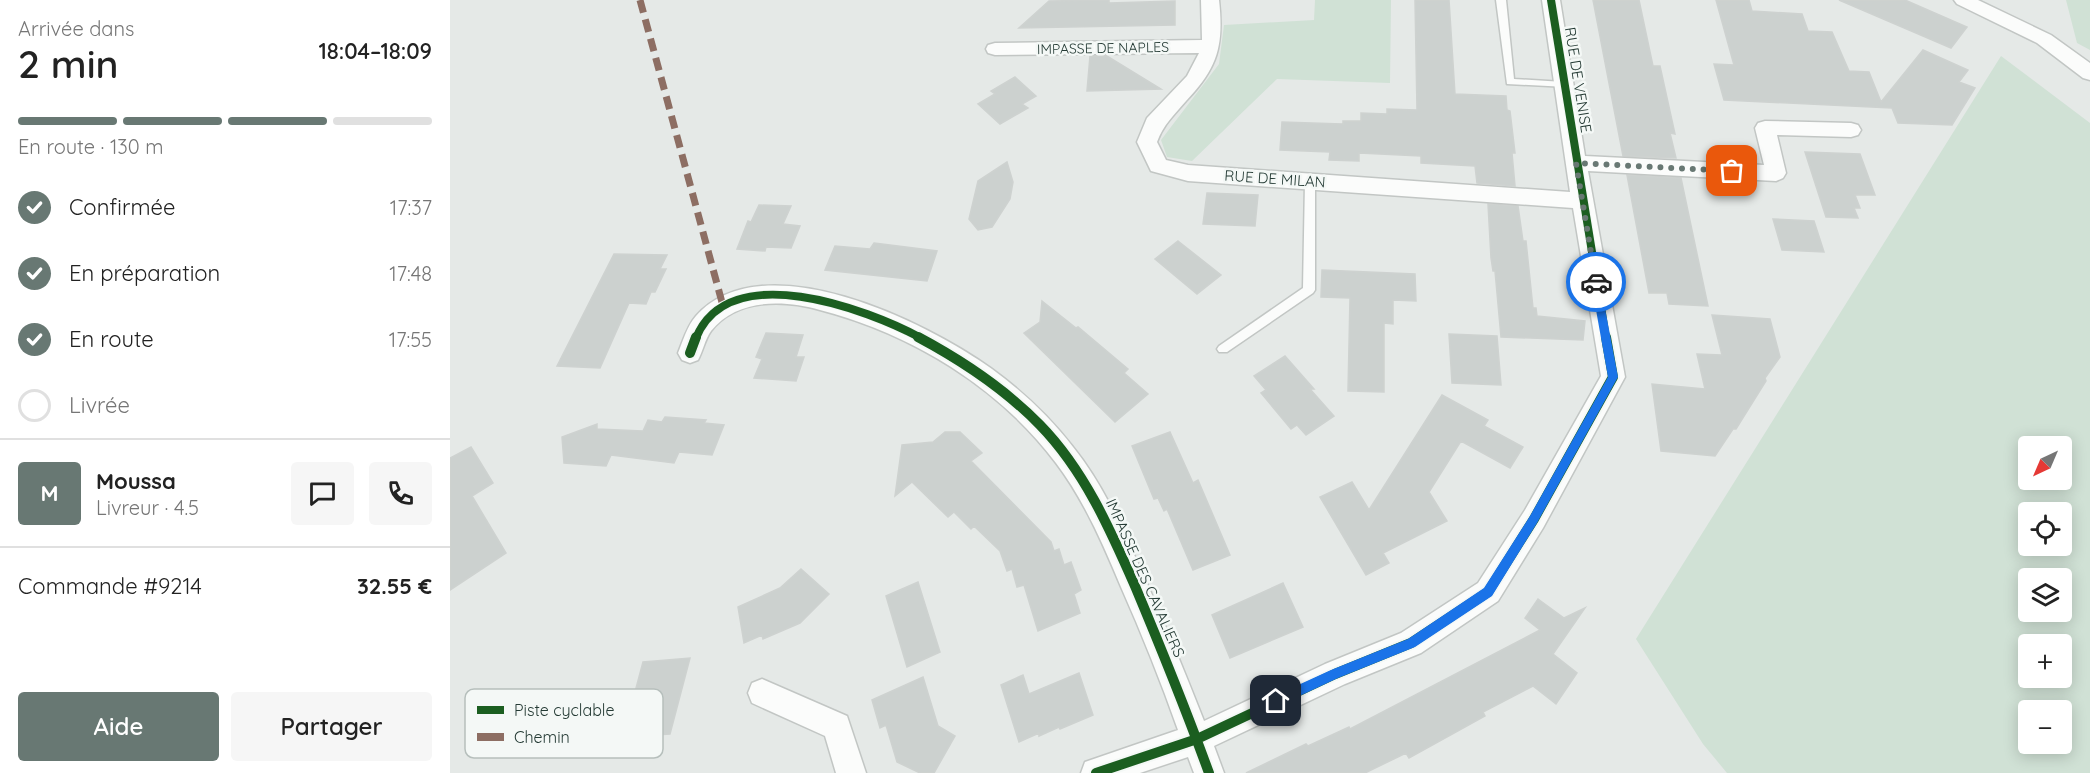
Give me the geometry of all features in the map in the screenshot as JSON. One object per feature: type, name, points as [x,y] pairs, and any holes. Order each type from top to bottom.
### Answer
[{"type":"street","name":"RUE DE MILAN","points":[[1210,0],[1211,46],[1195,80],[1154,123],[1146,142],[1158,166],[1188,173],[1582,201]]},
{"type":"street","name":"RUE DE VENISE","points":[[1096,773],[1197,739],[1335,674],[1411,643],[1488,592],[1534,519],[1613,377],[1582,201],[1551,0]]},
{"type":"street","points":[[1963,0],[2044,39],[2090,73]]},
{"type":"street","name":"IMPASSE DE NAPLES","points":[[995,49],[1211,46]]},
{"type":"street","points":[[1576,163],[1776,173],[1765,128],[1851,130]]},
{"type":"street","name":"IMPASSE DES CAVALIERS","points":[[690,353],[702,325],[723,306],[741,300],[788,292],[840,304],[898,327],[964,363],[1024,408],[1065,455],[1104,515],[1156,635],[1209,773]]},
{"type":"street","points":[[762,693],[837,726],[851,773]]},
{"type":"lane","points":[[1501,0],[1510,82],[1564,85]]},
{"type":"lane","points":[[1222,349],[1309,290],[1310,182]]},
{"type":"green space","points":[[1315,0],[1391,0],[1390,83],[1277,79],[1192,161],[1167,157],[1161,140],[1219,64],[1224,25],[1314,20]]},
{"type":"green space","points":[[2066,0],[2090,0],[2090,50],[2077,43]]},
{"type":"green space","points":[[2001,56],[2090,123],[2090,773],[1727,773],[1703,744],[1636,639]]},
{"type":"building","points":[[1109,0],[1109,3],[1175,1],[1175,25],[1019,28],[1049,1]]},
{"type":"building","points":[[1415,0],[1449,0],[1455,94],[1506,96],[1515,153],[1512,153],[1515,186],[1477,183],[1475,166],[1421,163],[1421,156],[1359,153],[1359,161],[1329,160],[1330,152],[1280,150],[1282,122],[1343,124],[1343,121],[1361,121],[1361,113],[1387,114],[1387,109],[1417,110]]},
{"type":"building","points":[[1593,0],[1639,0],[1653,66],[1660,66],[1675,134],[1670,133],[1676,158],[1623,156]]},
{"type":"building","points":[[1716,0],[1749,0],[1752,11],[1802,14],[1808,31],[1832,32],[1849,71],[1869,72],[1881,102],[1923,50],[1968,70],[1959,82],[1975,88],[1952,125],[1898,123],[1892,108],[1724,100],[1714,64],[1734,65]]},
{"type":"building","points":[[1839,0],[1905,0],[1967,27],[1951,48]]},
{"type":"building","points":[[1090,56],[1107,56],[1161,89],[1087,91]]},
{"type":"building","points":[[1015,77],[1036,96],[1022,104],[1028,108],[1000,124],[978,104],[995,94],[991,91]]},
{"type":"building","points":[[1805,152],[1860,154],[1875,195],[1855,195],[1860,208],[1854,208],[1858,218],[1826,217]]},
{"type":"building","points":[[1007,162],[1013,182],[1010,199],[992,227],[978,230],[969,219],[978,181]]},
{"type":"building","points":[[1627,175],[1681,178],[1708,306],[1669,304],[1667,293],[1649,293]]},
{"type":"building","points":[[1207,193],[1258,195],[1255,226],[1203,224]]},
{"type":"building","points":[[1488,204],[1518,206],[1523,241],[1526,241],[1533,308],[1536,308],[1537,316],[1585,321],[1583,340],[1501,337],[1495,271],[1493,271],[1491,258]]},
{"type":"building","points":[[759,205],[791,206],[783,224],[800,226],[791,248],[766,247],[765,251],[737,249],[748,221],[751,222]]},
{"type":"building","points":[[1773,219],[1814,221],[1824,252],[1782,250]]},
{"type":"building","points":[[1178,241],[1221,275],[1197,294],[1155,259]]},
{"type":"building","points":[[874,243],[937,251],[927,281],[825,270],[835,246],[870,249]]},
{"type":"building","points":[[614,254],[667,255],[660,269],[666,269],[655,292],[651,292],[646,304],[629,303],[600,368],[557,366]]},
{"type":"building","points":[[1322,270],[1415,274],[1416,301],[1393,300],[1393,324],[1384,323],[1384,392],[1348,391],[1350,298],[1321,297]]},
{"type":"building","points":[[1042,301],[1076,328],[1078,327],[1128,369],[1124,373],[1148,394],[1115,422],[1024,333],[1040,322]]},
{"type":"building","points":[[1712,315],[1770,319],[1780,357],[1765,378],[1766,381],[1736,429],[1733,429],[1715,456],[1661,451],[1652,384],[1705,389],[1697,354],[1722,355]]},
{"type":"building","points":[[766,333],[803,335],[796,357],[804,357],[796,381],[754,378],[762,359],[756,357]]},
{"type":"building","points":[[1449,334],[1497,336],[1501,385],[1452,383]]},
{"type":"building","points":[[1285,356],[1334,416],[1306,435],[1297,425],[1291,429],[1261,393],[1266,390],[1254,376]]},
{"type":"building","points":[[1442,395],[1488,420],[1484,426],[1523,447],[1510,468],[1461,441],[1429,492],[1447,521],[1383,553],[1389,563],[1366,575],[1320,497],[1352,482],[1369,510]]},
{"type":"building","points":[[665,417],[706,420],[704,423],[724,425],[712,455],[679,452],[674,463],[611,455],[606,466],[564,463],[562,437],[597,424],[597,429],[643,431],[648,420],[662,422]]},
{"type":"building","points":[[945,432],[960,432],[982,453],[971,461],[1051,542],[1054,551],[1059,549],[1064,565],[1071,562],[1081,590],[1074,594],[1080,613],[1038,631],[1024,585],[1017,587],[1012,569],[1007,571],[1000,551],[974,526],[971,529],[954,512],[948,517],[912,482],[895,496],[902,445],[933,442]]},
{"type":"building","points":[[1170,432],[1193,483],[1198,480],[1230,555],[1193,570],[1167,509],[1164,511],[1158,498],[1154,499],[1132,446]]},
{"type":"building","points":[[471,447],[493,483],[472,496],[506,553],[450,590],[450,458]]},
{"type":"building","points":[[801,569],[829,594],[800,623],[763,639],[762,635],[744,643],[738,607],[780,588]]},
{"type":"building","points":[[918,582],[940,652],[907,667],[886,596]]},
{"type":"building","points":[[1283,583],[1303,627],[1230,658],[1212,615]]},
{"type":"building","points":[[1538,599],[1564,618],[1585,608],[1553,654],[1577,673],[1556,704],[1533,686],[1483,712],[1485,716],[1409,758],[1406,753],[1365,773],[1246,773],[1306,744],[1308,746],[1349,727],[1350,729],[1540,630],[1525,618]]},
{"type":"building","points":[[690,658],[670,734],[663,734],[663,689],[636,689],[643,662]]},
{"type":"building","points":[[1079,673],[1093,715],[1060,729],[1059,727],[1039,736],[1039,733],[1019,742],[1001,685],[1023,675],[1029,694]]},
{"type":"building","points":[[923,677],[938,726],[955,736],[934,773],[920,773],[897,762],[886,725],[880,728],[872,700]]},
{"type":"marked path","points":[[640,0],[723,306]]},
{"type":"cycle path","points":[[1096,773],[1197,739],[1335,674],[1411,643],[1488,592],[1534,519],[1613,377],[1582,201],[1551,0]]},
{"type":"cycle path","points":[[690,353],[703,324],[724,307],[751,297],[794,295],[843,306],[915,335],[950,354],[1014,400],[1041,426],[1065,455],[1086,486],[1104,519],[1155,633],[1209,773]]},
{"type":"way so far","points":[[1596,282],[1576,163],[1732,171]]},
{"type":"route","points":[[1276,701],[1411,643],[1488,592],[1534,519],[1613,377],[1596,282]]}]
